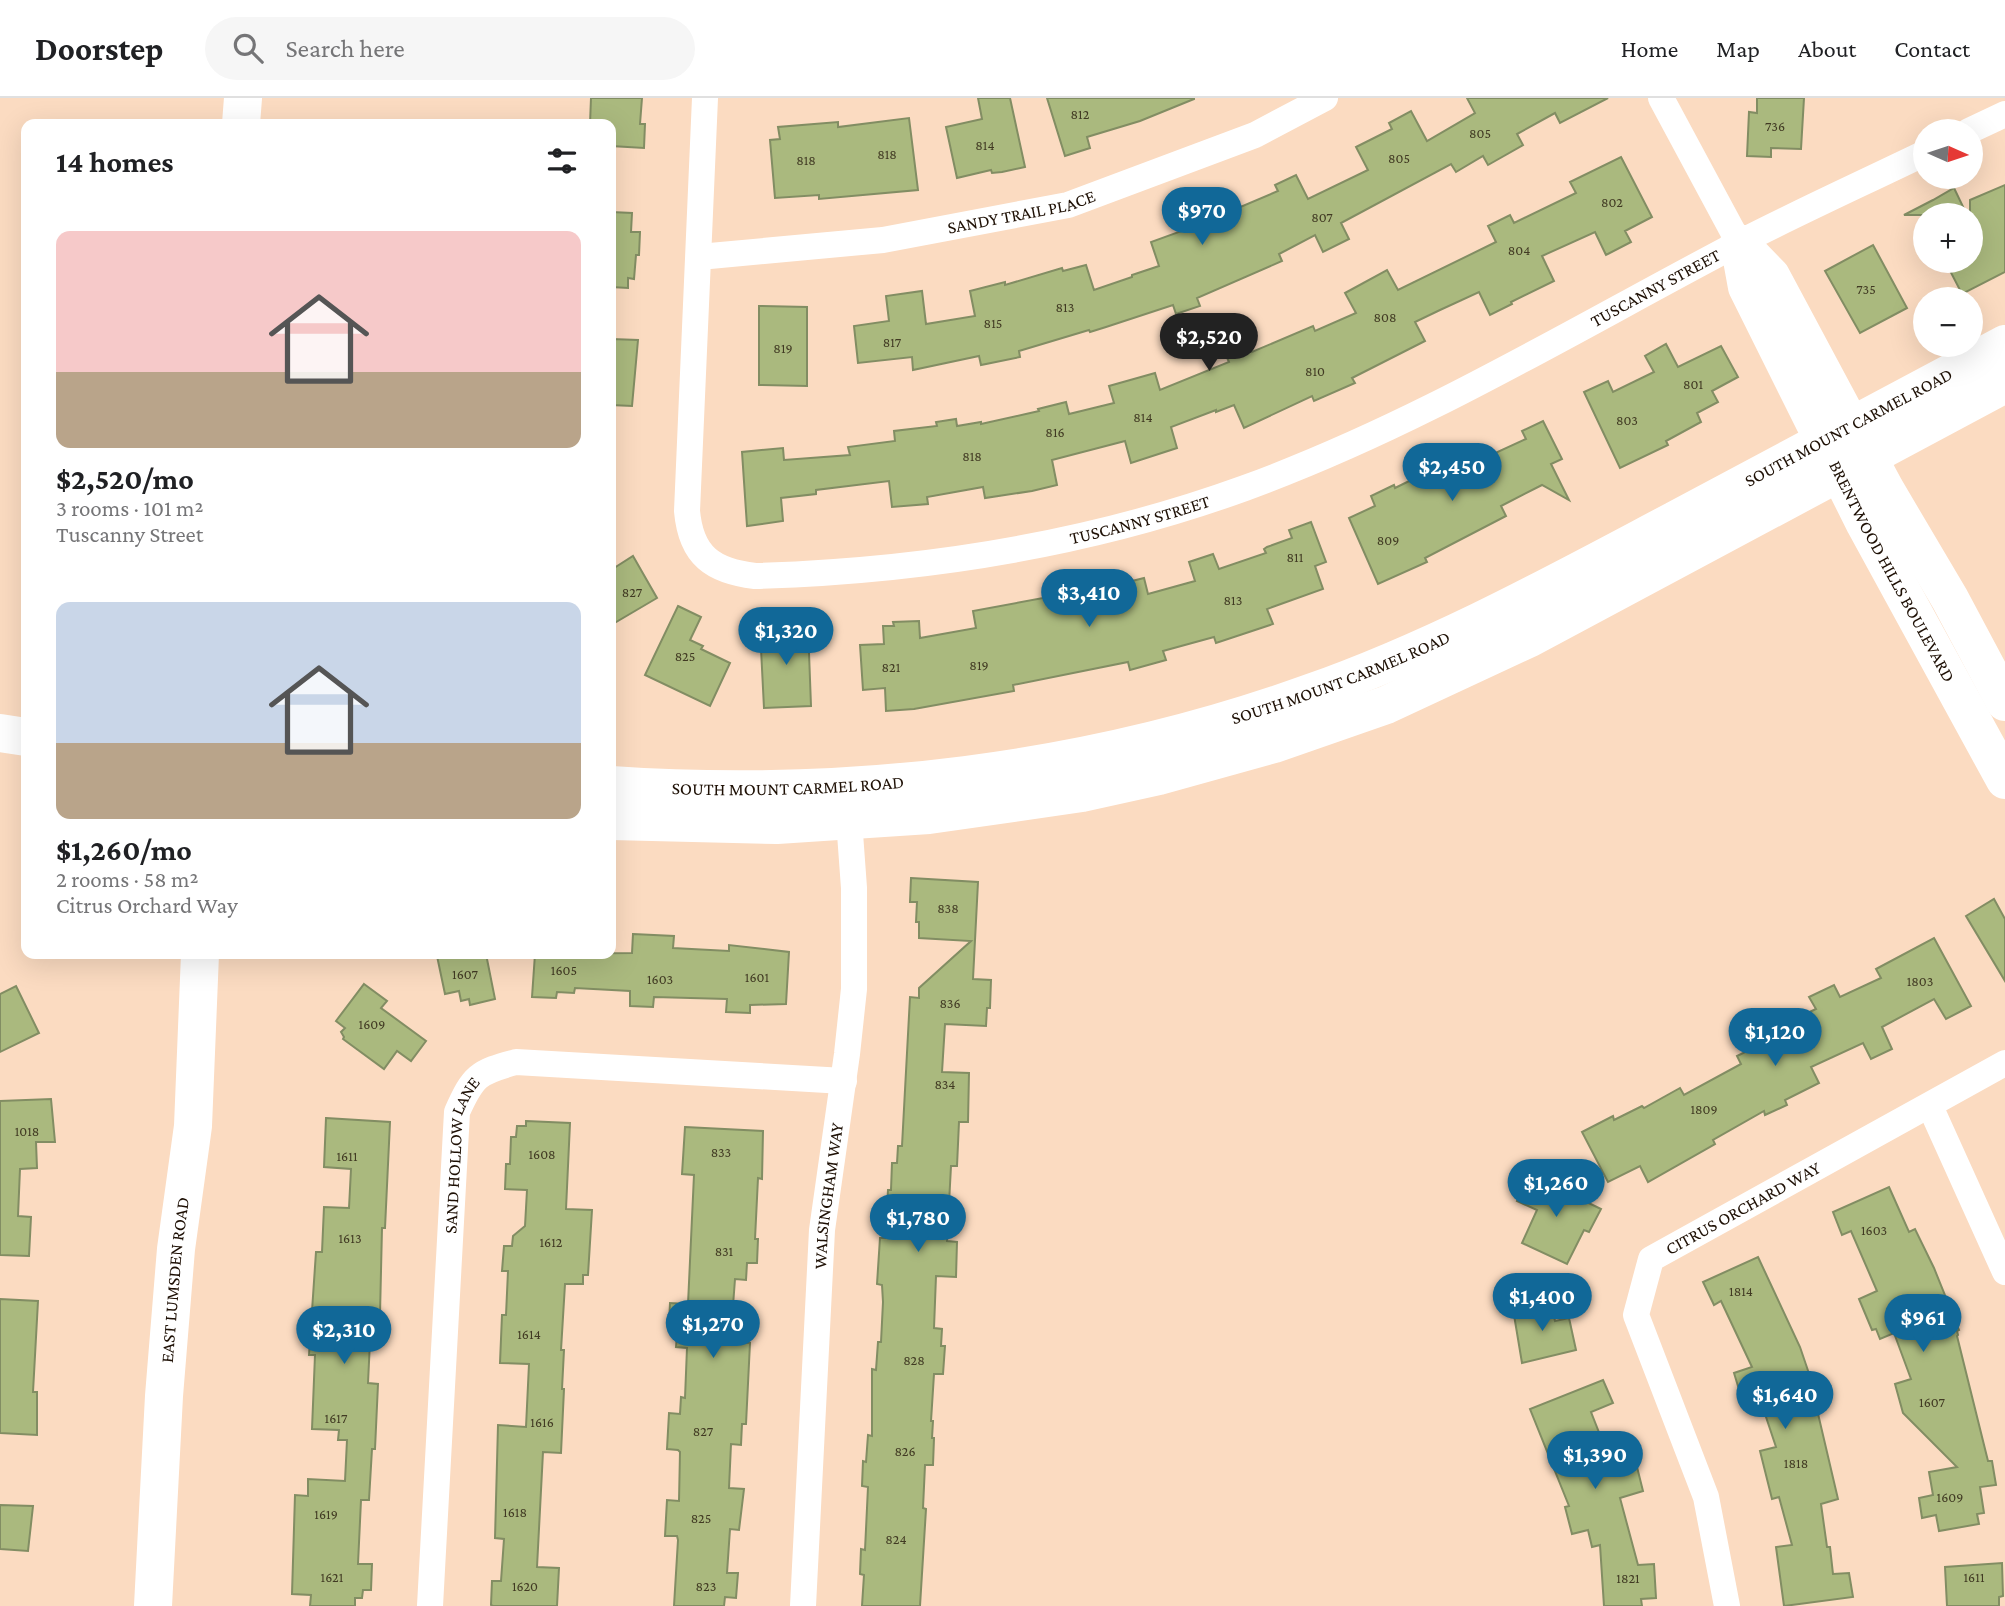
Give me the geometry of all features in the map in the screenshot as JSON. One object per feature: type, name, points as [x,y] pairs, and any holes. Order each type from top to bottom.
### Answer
[{"type":"street","points":[[241,119],[243,98]]},
{"type":"street","name":"TUSCANNY STREET","points":[[705,98],[688,529],[704,558],[718,568],[755,576],[932,564],[1022,549],[1111,529],[1243,489],[1372,436],[1464,391],[1739,243],[1913,159]]},
{"type":"street","name":"SANDY TRAIL PLACE","points":[[699,257],[883,240],[1068,205],[1255,135],[1325,98]]},
{"type":"street","name":"BRENTWOOD HILLS BOULEVARD","points":[[1661,98],[1739,243],[1772,276],[1846,448],[1865,524],[1994,733],[2005,780]]},
{"type":"street","points":[[1983,124],[2005,114]]},
{"type":"street","name":"SOUTH MOUNT CARMEL ROAD","points":[[616,785],[721,790],[929,815],[1082,793],[1159,776],[1274,744],[1386,705],[1530,638],[1846,448],[2005,344]]},
{"type":"street","name":"SOUTH MOUNT CARMEL ROAD","points":[[1846,448],[2005,384]]},
{"type":"street","name":"BRENTWOOD HILLS BOULEVARD","points":[[1846,448],[1950,599],[2005,702]]},
{"type":"street","points":[[0,733],[21,736]]},
{"type":"street","name":"SOUTH MOUNT CARMEL ROAD","points":[[616,821],[704,825],[848,804]]},
{"type":"street","name":"WALSINGHAM WAY","points":[[803,1606],[821,1243],[851,1024],[855,953],[848,804]]},
{"type":"street","name":"EAST LUMSDEN ROAD","points":[[153,1606],[164,1396],[176,1249],[193,1126],[200,959]]},
{"type":"street","name":"SAND HOLLOW LANE","points":[[430,1606],[457,1112],[468,1085],[489,1069],[516,1062],[844,1081]]},
{"type":"street","name":"CITRUS ORCHARD WAY","points":[[1727,1606],[1706,1497],[1636,1315],[1651,1259],[2005,1063]]},
{"type":"street","points":[[1930,1106],[2005,1272]]},
{"type":"building","points":[[591,98],[642,98],[640,124],[645,124],[644,148],[616,146],[616,119],[590,119]]},
{"type":"building","points":[[978,98],[1010,98],[1025,167],[992,173],[991,170],[957,178],[946,127],[982,119]]},
{"type":"building","points":[[1047,98],[1194,99],[1140,121],[1087,137],[1090,148],[1065,156]]},
{"type":"building","points":[[1467,98],[1608,98],[1560,123],[1555,113],[1517,134],[1523,145],[1488,165],[1483,156],[1456,172],[1451,164],[1341,223],[1349,239],[1323,252],[1315,235],[1279,254],[1282,261],[1197,298],[1200,306],[1176,314],[1173,305],[1090,332],[1089,330],[1019,351],[1020,357],[981,365],[979,356],[913,370],[912,357],[858,363],[854,326],[889,321],[886,296],[922,291],[926,324],[975,316],[970,291],[1005,282],[1005,285],[1062,268],[1063,271],[1086,265],[1094,290],[1159,266],[1151,242],[1201,224],[1198,217],[1221,207],[1224,214],[1278,191],[1275,185],[1296,175],[1308,199],[1368,170],[1356,147],[1392,129],[1389,123],[1411,111],[1427,141],[1475,113]]},
{"type":"building","points":[[1757,98],[1804,98],[1801,149],[1771,148],[1771,157],[1747,156],[1749,112],[1757,113]]},
{"type":"building","points":[[909,118],[918,190],[819,199],[819,195],[775,198],[770,140],[780,139],[778,127],[838,122],[838,127]]},
{"type":"building","points":[[1621,157],[1652,217],[1625,231],[1631,242],[1606,255],[1595,232],[1542,256],[1554,281],[1490,315],[1479,292],[1415,322],[1425,341],[1352,378],[1355,383],[1314,401],[1312,396],[1244,428],[1234,405],[1216,410],[1171,427],[1177,448],[1131,463],[1125,441],[1052,460],[1057,485],[1032,491],[985,498],[983,487],[927,497],[928,504],[892,507],[889,481],[816,490],[816,494],[781,498],[783,521],[747,526],[742,452],[783,448],[784,460],[850,455],[848,447],[895,441],[894,431],[937,426],[936,422],[956,419],[957,426],[981,424],[1066,402],[1069,414],[1114,403],[1109,386],[1155,373],[1160,390],[1229,362],[1225,353],[1249,344],[1252,352],[1313,326],[1315,331],[1356,313],[1345,293],[1387,270],[1398,290],[1496,242],[1488,226],[1510,215],[1514,223],[1576,193],[1570,182]]},
{"type":"building","points":[[2005,185],[2005,272],[1976,287],[1958,287],[1951,273],[1983,273],[1983,203],[1970,203],[1970,200]]},
{"type":"building","points":[[1954,189],[1961,203],[1927,203]]},
{"type":"building","points":[[616,212],[632,213],[631,232],[640,232],[634,279],[628,278],[628,288],[616,287]]},
{"type":"building","points":[[1873,245],[1907,308],[1860,333],[1825,271]]},
{"type":"building","points":[[759,306],[807,307],[807,386],[759,385]]},
{"type":"building","points":[[616,339],[638,340],[632,406],[616,405]]},
{"type":"building","points":[[1666,344],[1678,367],[1721,346],[1738,377],[1712,391],[1718,402],[1697,413],[1701,422],[1666,441],[1668,445],[1620,468],[1584,392],[1608,381],[1613,392],[1654,372],[1645,356]]},
{"type":"building","points":[[1543,421],[1562,459],[1551,464],[1569,500],[1542,485],[1501,506],[1506,516],[1425,558],[1427,562],[1378,584],[1349,518],[1375,506],[1371,496],[1485,448],[1489,456],[1526,439],[1522,431]]},
{"type":"building","points":[[1311,522],[1326,562],[1315,566],[1323,589],[1267,609],[1273,624],[1216,643],[1214,637],[1163,651],[1166,660],[1130,670],[1128,662],[1013,685],[1014,691],[914,709],[886,711],[885,688],[863,690],[860,645],[884,644],[883,626],[894,626],[893,622],[919,621],[920,638],[976,628],[973,611],[1108,586],[1107,584],[1131,578],[1132,581],[1144,578],[1148,594],[1195,581],[1189,562],[1213,554],[1219,569],[1266,553],[1264,549],[1267,547],[1292,538],[1289,530]]},
{"type":"building","points":[[633,556],[657,598],[616,622],[616,567]]},
{"type":"building","points":[[678,606],[701,617],[690,640],[703,646],[701,649],[730,663],[710,706],[645,675]]},
{"type":"building","points":[[808,626],[811,706],[764,708],[760,629]]},
{"type":"building","points":[[911,878],[978,882],[973,979],[991,980],[990,1008],[987,1008],[986,1026],[945,1024],[942,1072],[969,1073],[968,1122],[959,1122],[957,1166],[951,1166],[947,1241],[957,1242],[956,1277],[936,1276],[934,1328],[942,1329],[941,1346],[945,1346],[943,1374],[934,1374],[931,1421],[934,1438],[933,1465],[925,1465],[923,1508],[926,1509],[920,1606],[862,1606],[864,1575],[860,1574],[861,1549],[865,1550],[868,1487],[862,1486],[863,1461],[866,1462],[868,1435],[872,1436],[872,1369],[876,1370],[878,1342],[881,1342],[883,1302],[882,1285],[877,1284],[880,1238],[885,1238],[892,1163],[897,1163],[898,1146],[902,1146],[910,997],[919,998],[919,988],[971,941],[919,938],[919,922],[916,922],[917,902],[910,902]]},
{"type":"building","points":[[1994,899],[2005,919],[2005,981],[1966,916]]},
{"type":"building","points":[[633,934],[674,936],[673,948],[729,951],[729,945],[789,952],[786,1004],[750,1005],[750,1013],[726,1012],[727,999],[654,997],[653,1007],[630,1006],[630,991],[575,988],[574,993],[557,992],[556,998],[532,997],[535,959],[616,959],[616,953],[632,953]]},
{"type":"building","points":[[1934,938],[1971,1006],[1946,1019],[1934,999],[1882,1027],[1892,1049],[1871,1059],[1863,1043],[1811,1067],[1819,1083],[1785,1100],[1787,1105],[1765,1115],[1764,1111],[1713,1140],[1715,1144],[1648,1182],[1640,1166],[1608,1182],[1582,1132],[1613,1116],[1614,1120],[1642,1106],[1644,1108],[1680,1088],[1684,1095],[1741,1064],[1737,1056],[1807,1022],[1803,1015],[1816,1009],[1809,997],[1834,985],[1840,997],[1881,978],[1876,969]]},
{"type":"building","points":[[438,959],[487,959],[495,999],[470,1005],[469,999],[461,1001],[459,991],[445,994]]},
{"type":"building","points":[[364,984],[387,1001],[381,1008],[426,1041],[411,1061],[397,1051],[384,1069],[343,1039],[341,1032],[345,1028],[336,1021]]},
{"type":"building","points":[[16,986],[39,1033],[0,1052],[0,994]]},
{"type":"building","points":[[51,1099],[55,1142],[36,1142],[37,1168],[20,1169],[18,1216],[31,1217],[29,1256],[0,1255],[0,1101]]},
{"type":"building","points":[[326,1118],[390,1122],[385,1228],[382,1228],[380,1314],[376,1314],[375,1341],[370,1341],[368,1383],[378,1384],[375,1449],[372,1449],[369,1500],[361,1500],[358,1564],[372,1564],[371,1590],[363,1590],[362,1598],[355,1598],[355,1606],[310,1606],[311,1595],[292,1594],[295,1495],[308,1496],[308,1479],[345,1481],[347,1440],[338,1440],[339,1430],[312,1429],[315,1355],[309,1355],[316,1252],[322,1252],[324,1207],[349,1208],[351,1169],[324,1167]]},
{"type":"building","points":[[526,1121],[570,1123],[566,1209],[592,1210],[588,1275],[583,1275],[583,1284],[565,1284],[561,1350],[564,1350],[564,1389],[561,1453],[543,1452],[537,1567],[559,1568],[557,1606],[493,1606],[492,1581],[501,1581],[504,1539],[495,1538],[498,1425],[526,1427],[529,1364],[500,1363],[502,1315],[506,1315],[508,1271],[502,1271],[504,1246],[512,1246],[513,1236],[525,1226],[527,1190],[505,1189],[506,1164],[510,1164],[511,1137],[516,1137],[517,1126],[526,1126]]},
{"type":"building","points":[[685,1127],[763,1131],[762,1179],[758,1178],[755,1239],[758,1239],[757,1263],[747,1263],[746,1280],[735,1279],[732,1319],[741,1319],[739,1342],[750,1343],[746,1424],[742,1424],[741,1445],[731,1444],[729,1488],[744,1489],[739,1530],[730,1529],[727,1573],[738,1573],[736,1598],[725,1597],[724,1606],[674,1606],[678,1540],[677,1536],[665,1536],[667,1500],[679,1501],[680,1452],[667,1449],[669,1413],[680,1414],[681,1397],[685,1398],[687,1348],[676,1347],[678,1323],[669,1323],[670,1303],[688,1304],[694,1175],[682,1174]]},
{"type":"building","points":[[1529,1174],[1601,1209],[1589,1232],[1584,1230],[1567,1264],[1522,1243],[1537,1210],[1517,1201]]},
{"type":"building","points":[[1889,1187],[1909,1232],[1915,1229],[1959,1330],[1957,1336],[1988,1461],[1992,1461],[1996,1485],[1980,1487],[1984,1513],[1977,1514],[1979,1524],[1939,1531],[1936,1515],[1922,1518],[1919,1498],[1933,1495],[1929,1472],[1957,1467],[1903,1413],[1895,1384],[1911,1379],[1894,1333],[1880,1339],[1876,1329],[1872,1330],[1859,1299],[1877,1291],[1851,1231],[1842,1235],[1833,1212]]},
{"type":"building","points":[[1758,1257],[1800,1347],[1818,1400],[1815,1401],[1838,1499],[1821,1504],[1827,1547],[1830,1547],[1833,1574],[1849,1573],[1853,1597],[1784,1606],[1776,1547],[1792,1545],[1779,1497],[1772,1499],[1760,1451],[1776,1447],[1761,1402],[1757,1403],[1752,1392],[1741,1396],[1734,1373],[1752,1367],[1721,1301],[1714,1305],[1703,1282]]},
{"type":"building","points":[[0,1299],[38,1301],[33,1392],[37,1392],[37,1435],[0,1433]]},
{"type":"building","points":[[1543,1302],[1546,1315],[1553,1313],[1555,1321],[1569,1318],[1576,1350],[1522,1363],[1513,1309]]},
{"type":"building","points":[[1603,1380],[1613,1403],[1591,1412],[1615,1473],[1637,1467],[1643,1491],[1620,1498],[1638,1565],[1654,1564],[1656,1598],[1641,1599],[1642,1606],[1604,1606],[1600,1545],[1592,1547],[1588,1530],[1572,1534],[1565,1507],[1569,1506],[1530,1409]]},
{"type":"building","points":[[0,1505],[33,1506],[28,1551],[0,1549]]},
{"type":"building","points":[[2002,1563],[2003,1596],[1999,1597],[1999,1606],[1947,1606],[1945,1567]]}]
